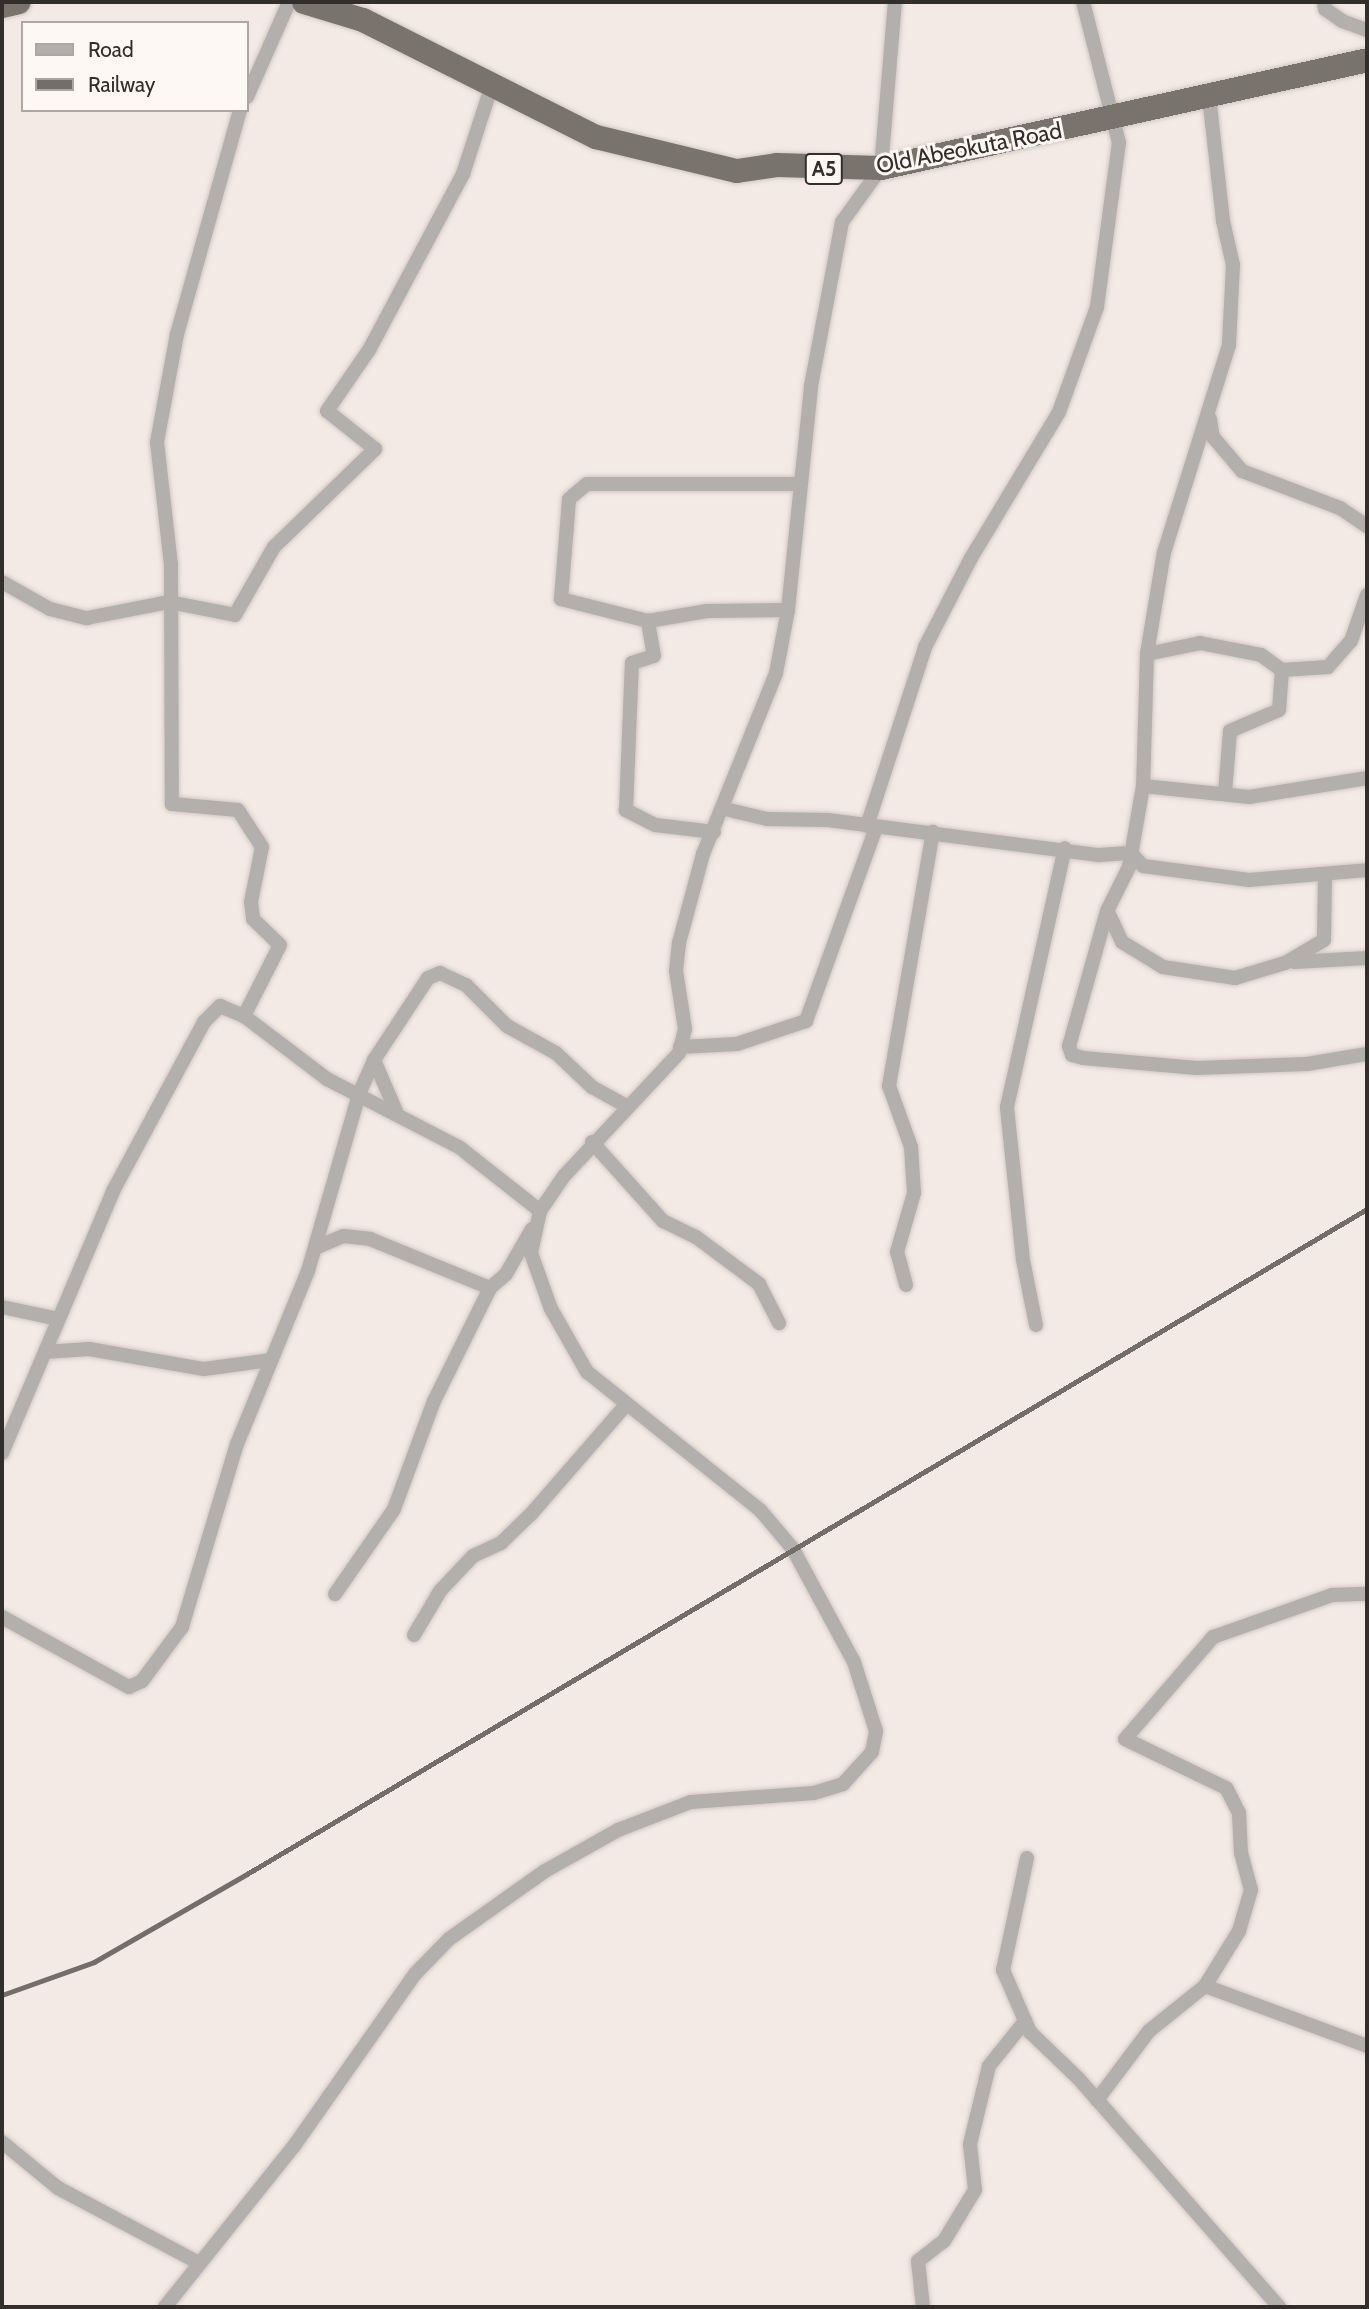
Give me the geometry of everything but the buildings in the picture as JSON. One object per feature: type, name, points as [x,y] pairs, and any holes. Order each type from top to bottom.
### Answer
[{"type":"highway","points":[[2,6],[19,2]]},
{"type":"highway","name":"Old Abeokuta Road","points":[[304,2],[363,20],[596,137],[737,171],[777,165],[881,168],[1113,119],[1367,60]]},
{"type":"street","points":[[248,95],[289,2]]},
{"type":"street","points":[[335,1594],[394,1509],[417,1439],[490,1288],[506,1274],[534,1227],[540,1211],[592,1142],[628,1107],[680,1047],[685,1029],[676,971],[679,943],[703,854],[725,808],[776,673],[788,610],[800,484],[836,242],[850,207],[881,168],[895,2]]},
{"type":"street","points":[[680,1047],[737,1044],[806,1021],[871,827],[925,647],[976,548],[1059,412],[1075,371],[1097,307],[1114,204],[1119,144],[1083,2]]},
{"type":"street","points":[[1324,2],[1325,9],[1342,21],[1367,30]]},
{"type":"street","points":[[2,582],[50,609],[87,618],[169,602],[235,615],[274,547],[375,449],[327,411],[369,350],[463,174],[492,85]]},
{"type":"street","points":[[1209,96],[1235,306],[1210,417],[1164,552],[1147,654],[1143,786],[1131,853],[1107,911],[1070,1027],[1072,1055],[1223,1068],[1367,1054]]},
{"type":"street","points":[[239,112],[219,173],[161,403],[157,442],[171,564],[169,602],[172,804],[238,810],[246,819],[263,856],[251,902],[253,919],[280,945],[244,1016]]},
{"type":"street","points":[[1210,417],[1213,438],[1242,471],[1339,508],[1367,526]]},
{"type":"street","points":[[788,610],[707,611],[648,621],[561,599],[569,499],[587,484],[800,484]]},
{"type":"street","points":[[1147,654],[1200,643],[1261,655],[1282,670],[1328,667],[1351,641],[1367,595]]},
{"type":"street","points":[[648,621],[654,656],[632,663],[626,810],[655,825],[714,832]]},
{"type":"street","points":[[1225,793],[1230,731],[1279,710],[1282,670]]},
{"type":"street","points":[[1143,786],[1276,795],[1367,778]]},
{"type":"street","points":[[725,808],[767,819],[933,832],[1131,853],[1143,866],[1219,878],[1325,877],[1367,870]]},
{"type":"street","points":[[906,1285],[897,1252],[914,1193],[911,1147],[889,1086],[933,832]]},
{"type":"street","points":[[1036,1325],[1023,1260],[1007,1107],[1065,848]]},
{"type":"street","points":[[1107,911],[1122,942],[1180,973],[1236,978],[1285,963],[1324,940],[1325,877]]},
{"type":"street","points":[[1285,963],[1367,958]]},
{"type":"street","points":[[2,1617],[129,1688],[142,1681],[182,1627],[237,1444],[315,1248],[359,1094],[374,1060],[417,989],[440,974],[466,985],[507,1026],[556,1053],[592,1087],[628,1107]]},
{"type":"street","points":[[2,1453],[27,1383],[45,1352],[113,1191],[204,1022],[220,1006],[244,1016],[302,1063],[459,1147],[540,1211]]},
{"type":"street","points":[[374,1060],[396,1111]]},
{"type":"street","points":[[592,1142],[663,1221],[696,1237],[759,1284],[779,1323]]},
{"type":"street","points":[[165,2307],[294,2146],[415,1974],[474,1920],[545,1871],[673,1806],[814,1793],[843,1784],[872,1752],[876,1731],[858,1673],[793,1549],[760,1510],[625,1406],[569,1348],[537,1278],[534,1227]]},
{"type":"street","points":[[315,1248],[343,1236],[370,1239],[490,1288]]},
{"type":"street","points":[[2,1307],[58,1319]]},
{"type":"street","points":[[45,1352],[89,1349],[204,1369],[271,1360]]},
{"type":"street","points":[[414,1634],[440,1591],[472,1556],[501,1543],[531,1514],[625,1406]]},
{"type":"street","points":[[1097,2100],[1149,2031],[1205,1986],[1239,1931],[1251,1890],[1241,1853],[1240,1813],[1226,1788],[1125,1739],[1213,1637],[1332,1595],[1367,1594]]},
{"type":"street","points":[[1027,1858],[1003,1970],[1025,2021],[1279,2307]]},
{"type":"street","points":[[1205,1986],[1367,2046]]},
{"type":"street","points":[[923,2307],[918,2261],[944,2241],[975,2190],[970,2144],[989,2066],[1025,2021]]},
{"type":"street","points":[[2,2143],[58,2188],[199,2263]]},
{"type":"railway","points":[[2,1995],[94,1962],[247,1874],[1367,1209]]}]
